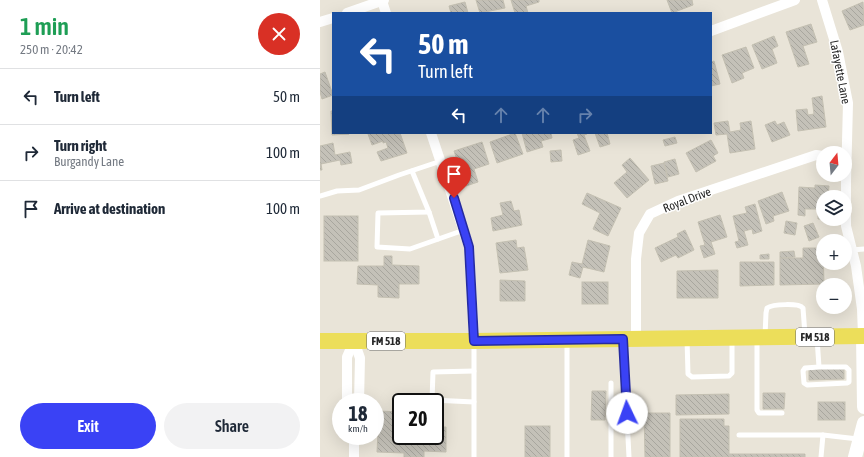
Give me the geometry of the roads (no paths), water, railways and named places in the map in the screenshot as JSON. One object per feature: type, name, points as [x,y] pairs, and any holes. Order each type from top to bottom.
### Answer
[{"type":"main road","name":"FM 518","points":[[320,341],[567,340],[864,335]]},
{"type":"street","points":[[350,12],[383,0],[386,12]]},
{"type":"street","points":[[712,31],[795,0]]},
{"type":"street","name":"Lafayette Lane","points":[[822,0],[838,52],[848,103],[846,146]]},
{"type":"street","points":[[320,22],[332,18]]},
{"type":"street","points":[[434,134],[440,161],[469,247],[474,341]]},
{"type":"street","name":"Royal Drive","points":[[630,339],[639,233],[650,214],[678,201],[816,155]]},
{"type":"street","name":"Lafayette Lane","points":[[846,182],[846,226],[848,234]]},
{"type":"street","name":"Lafayette Lane","points":[[852,250],[862,287],[864,335]]},
{"type":"street","points":[[864,335],[864,407]]},
{"type":"street","points":[[347,393],[347,358],[354,341]]},
{"type":"street","points":[[354,341],[360,358],[359,393]]},
{"type":"street","points":[[859,449],[864,423]]},
{"type":"street","points":[[354,445],[354,457]]},
{"type":"lane","points":[[320,196],[338,191],[359,190],[440,161]]},
{"type":"lane","points":[[412,171],[429,212],[438,239]]},
{"type":"lane","points":[[429,212],[378,212],[377,247],[410,249],[464,230]]},
{"type":"lane","points":[[852,250],[864,249]]},
{"type":"lane","points":[[782,413],[759,413],[757,410],[761,337],[767,308],[772,306],[802,306],[819,367]]},
{"type":"lane","points":[[687,338],[688,374],[692,377],[729,376],[732,373],[732,338]]},
{"type":"lane","points":[[629,457],[630,339]]},
{"type":"lane","points":[[567,340],[568,457]]},
{"type":"lane","points":[[474,341],[474,457]]},
{"type":"lane","points":[[819,367],[846,367],[849,370],[849,382],[807,385],[804,383],[803,371],[805,368],[819,367]]},
{"type":"lane","points":[[474,371],[432,372],[432,400],[474,402]]},
{"type":"lane","points":[[849,375],[864,374]]},
{"type":"lane","points":[[611,383],[611,457]]},
{"type":"lane","points":[[821,457],[824,435]]},
{"type":"lane","points":[[739,436],[824,435],[859,449]]}]
